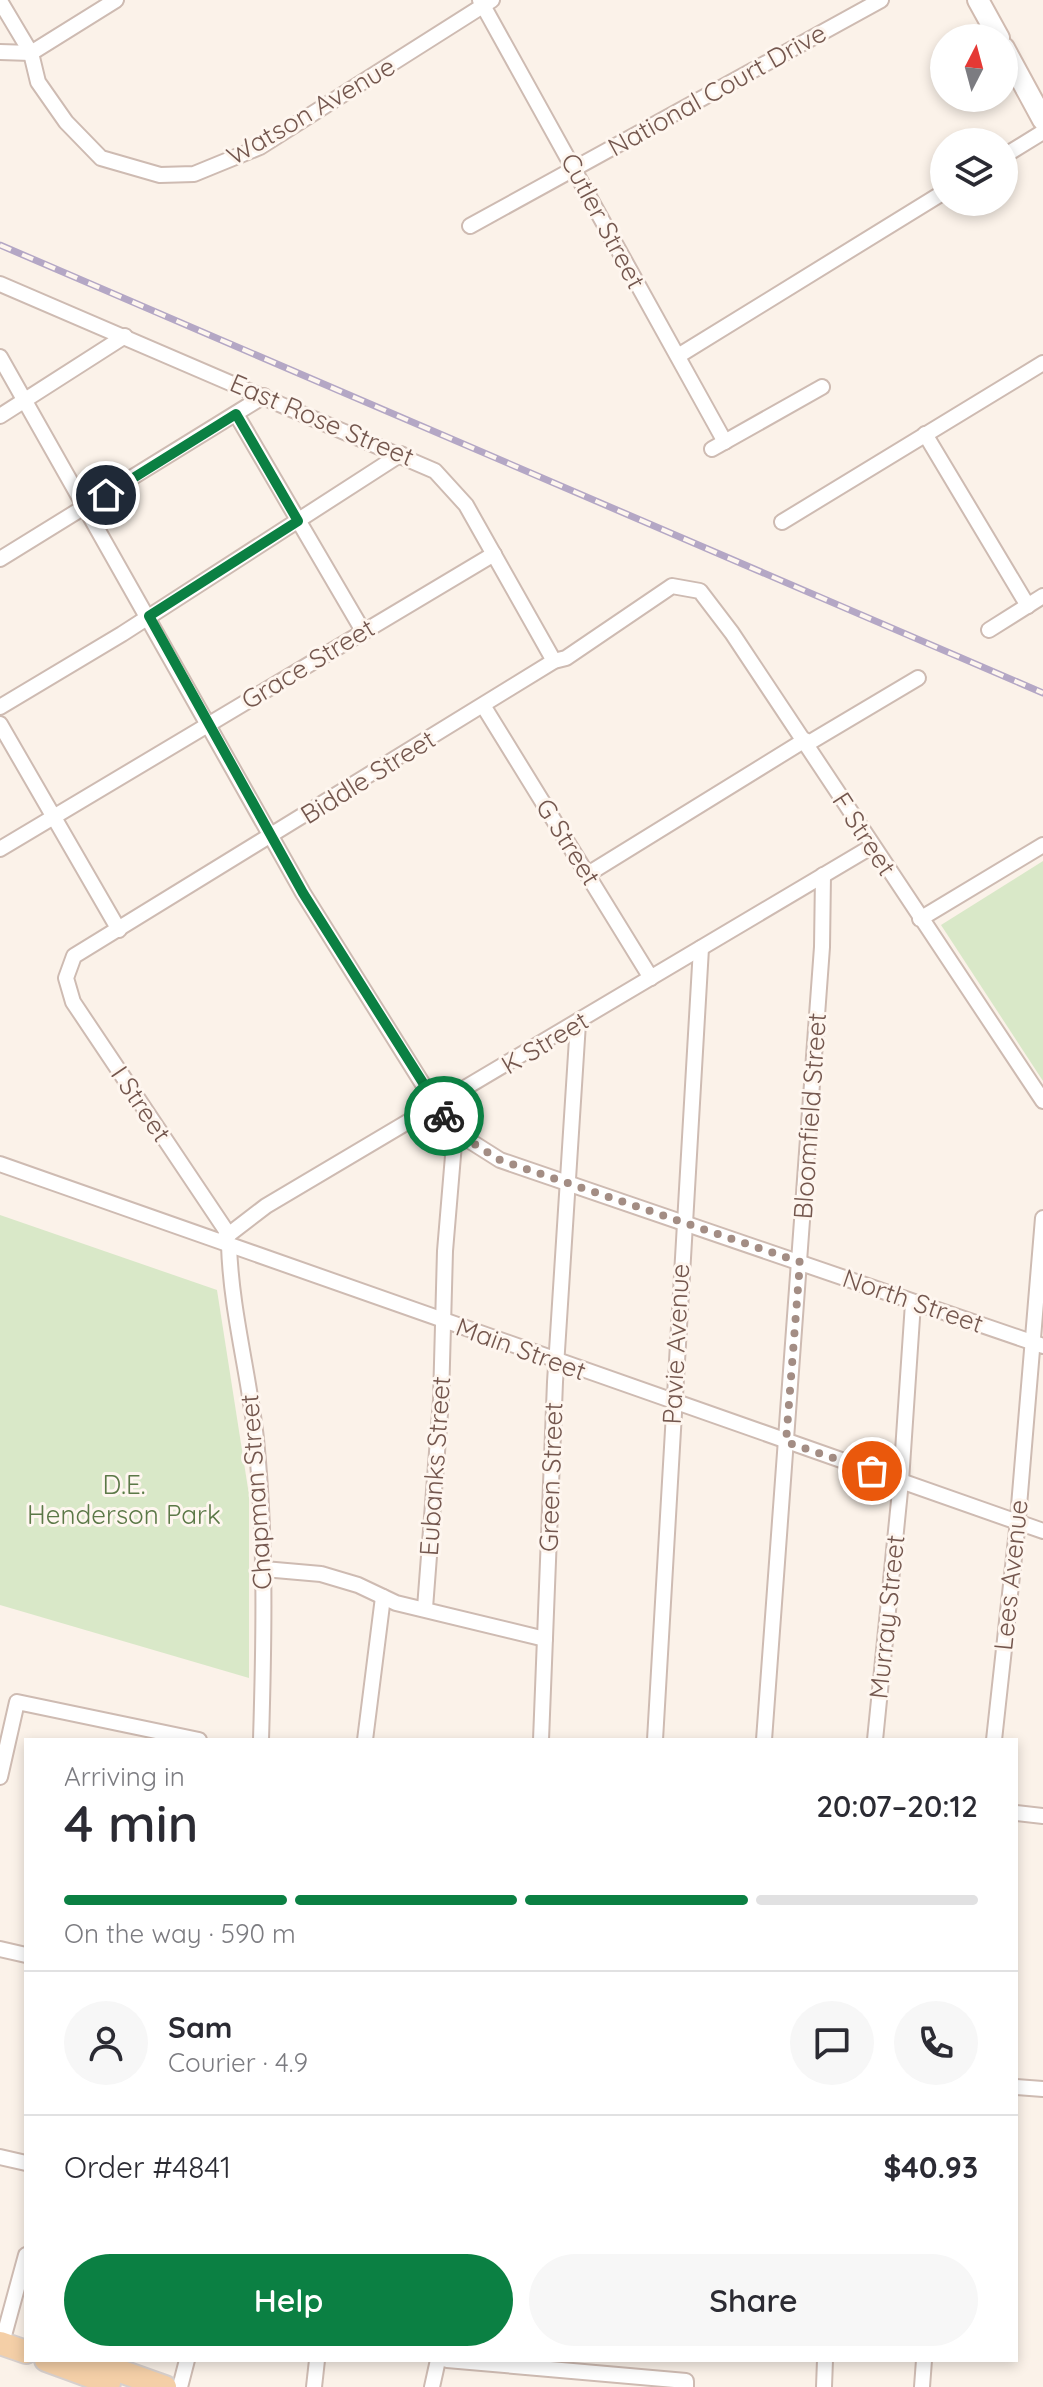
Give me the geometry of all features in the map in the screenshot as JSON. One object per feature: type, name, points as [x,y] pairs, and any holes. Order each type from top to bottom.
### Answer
[{"type":"main road","points":[[7,2335],[24,2350]]},
{"type":"main road","points":[[58,2362],[117,2372]]},
{"type":"main road","points":[[94,2362],[165,2387]]},
{"type":"street","points":[[0,52],[8,55],[31,53],[116,0]]},
{"type":"street","name":"National Court Drive","points":[[470,226],[881,0]]},
{"type":"street","points":[[978,0],[991,24]]},
{"type":"street","name":"Watson Avenue","points":[[0,1],[31,53],[38,82],[66,122],[101,158],[160,175],[194,174],[260,147],[486,2]]},
{"type":"street","name":"Cutler Street","points":[[486,2],[678,356],[718,445],[822,387]]},
{"type":"street","points":[[1018,74],[1043,120]]},
{"type":"street","points":[[1018,147],[1043,132]]},
{"type":"street","points":[[678,356],[930,201]]},
{"type":"street","name":"East Rose Street","points":[[0,284],[425,464],[453,486],[554,661]]},
{"type":"street","points":[[0,416],[125,336]]},
{"type":"street","name":"North Street","points":[[0,357],[303,893],[455,1132],[487,1154],[683,1219],[913,1303],[1037,1344]]},
{"type":"street","points":[[782,522],[1043,363]]},
{"type":"street","points":[[0,559],[264,396]]},
{"type":"street","points":[[236,414],[363,631]]},
{"type":"street","points":[[925,434],[1028,606]]},
{"type":"street","points":[[0,707],[149,616],[401,454]]},
{"type":"street","name":"Grace Street","points":[[0,849],[494,554]]},
{"type":"street","name":"Biddle Street","points":[[66,969],[74,956],[484,707],[554,661],[591,642],[672,586]]},
{"type":"street","name":"F Street","points":[[672,586],[700,591],[709,602],[806,742],[871,847],[1043,1101]]},
{"type":"street","points":[[989,630],[1043,596]]},
{"type":"street","points":[[588,874],[918,678]]},
{"type":"street","name":"G Street","points":[[484,707],[651,978]]},
{"type":"street","points":[[0,724],[119,930]]},
{"type":"street","points":[[920,919],[1043,845]]},
{"type":"street","name":"K Street","points":[[226,1240],[266,1206],[871,847]]},
{"type":"street","name":"Bloomfield Street","points":[[764,1738],[822,947],[823,875]]},
{"type":"street","name":"Pavie Avenue","points":[[655,1738],[701,948]]},
{"type":"street","name":"I Street","points":[[66,969],[67,988],[73,1002],[226,1240]]},
{"type":"street","name":"Green Street","points":[[541,1738],[557,1363],[578,1023]]},
{"type":"street","name":"Eubanks Street","points":[[425,1608],[441,1400],[455,1132]]},
{"type":"street","name":"Main Street","points":[[0,1164],[226,1240],[557,1363],[1043,1531]]},
{"type":"street","name":"Lees Avenue","points":[[994,1738],[1037,1344],[1043,1218]]},
{"type":"street","name":"Chapman Street","points":[[226,1240],[255,1437],[264,1569],[261,1738]]},
{"type":"street","name":"Murray Street","points":[[875,1738],[901,1481],[913,1303]]},
{"type":"street","points":[[264,1569],[321,1574],[358,1585],[383,1597],[545,1639]]},
{"type":"street","points":[[365,1738],[383,1597]]},
{"type":"street","points":[[0,1777],[17,1702],[148,1735],[179,1738]]},
{"type":"street","points":[[1018,1813],[1043,1816]]},
{"type":"street","points":[[0,1949],[24,1955]]},
{"type":"street","points":[[1018,2087],[1043,2089]]},
{"type":"street","points":[[0,2157],[24,2163]]},
{"type":"street","points":[[7,2335],[24,2263]]},
{"type":"street","points":[[180,2387],[186,2362]]},
{"type":"street","points":[[314,2387],[317,2362]]},
{"type":"street","points":[[432,2387],[438,2362]]},
{"type":"street","points":[[470,2362],[686,2384]]},
{"type":"street","points":[[824,2387],[825,2362]]},
{"type":"street","points":[[922,2387],[924,2362]]},
{"type":"street","points":[[560,2387],[561,2370]]},
{"type":"green space","points":[[1043,861],[1043,1081],[941,925]]},
{"type":"green space","name":"D.E. Henderson Park","points":[[0,1215],[217,1290],[249,1495],[249,1678],[0,1605]]},
{"type":"railway","points":[[0,245],[1043,693]]},
{"type":"way so far","points":[[444,1116],[451,1129],[500,1160],[683,1219],[800,1262],[786,1442],[872,1471]]},
{"type":"route","points":[[106,495],[236,414],[298,521],[149,616],[303,893],[444,1116]]}]
